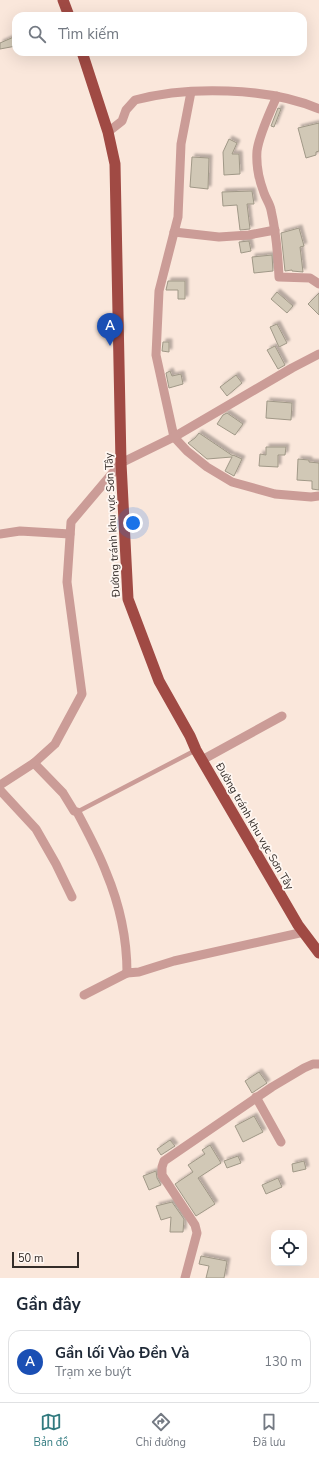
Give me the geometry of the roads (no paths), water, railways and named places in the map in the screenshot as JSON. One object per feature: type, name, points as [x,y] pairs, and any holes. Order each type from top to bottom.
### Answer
[{"type":"highway","points":[[63,0],[68,12]]},
{"type":"highway","name":"Đường tránh khu vực Sơn Tây","points":[[83,56],[108,132],[115,164],[121,463],[128,599],[159,681],[196,750],[298,925],[319,953]]},
{"type":"street","points":[[108,132],[122,122],[126,110],[134,100],[208,90],[277,96],[319,109]]},
{"type":"street","points":[[190,92],[181,144],[178,208],[174,232],[160,286],[156,355],[174,437],[187,451],[207,467],[232,482],[275,494],[311,497],[319,496]]},
{"type":"street","points":[[277,96],[257,150],[257,161],[258,173],[264,193],[271,208],[275,230],[279,277],[310,278],[319,284]]},
{"type":"street","points":[[174,232],[219,237],[249,235],[275,230]]},
{"type":"street","points":[[0,785],[34,764],[55,744],[82,694],[67,582],[71,522],[121,463],[174,437],[292,368],[319,354]]},
{"type":"street","points":[[0,534],[20,531],[70,534]]},
{"type":"street","points":[[202,760],[282,716]]},
{"type":"street","points":[[34,764],[63,793],[74,811],[77,812],[106,872],[116,900],[126,949],[127,973]]},
{"type":"street","points":[[0,790],[36,828],[72,897]]},
{"type":"street","points":[[84,995],[127,973],[139,972],[174,961],[304,932]]},
{"type":"street","points":[[185,1278],[197,1233],[195,1225],[162,1175],[164,1160],[256,1097],[304,1068],[313,1064],[319,1064]]},
{"type":"street","points":[[256,1097],[281,1142]]},
{"type":"lane","points":[[77,812],[196,750]]},
{"type":"place","name":"Gần lối Vào Đền Và","points":[[110,346]]}]
